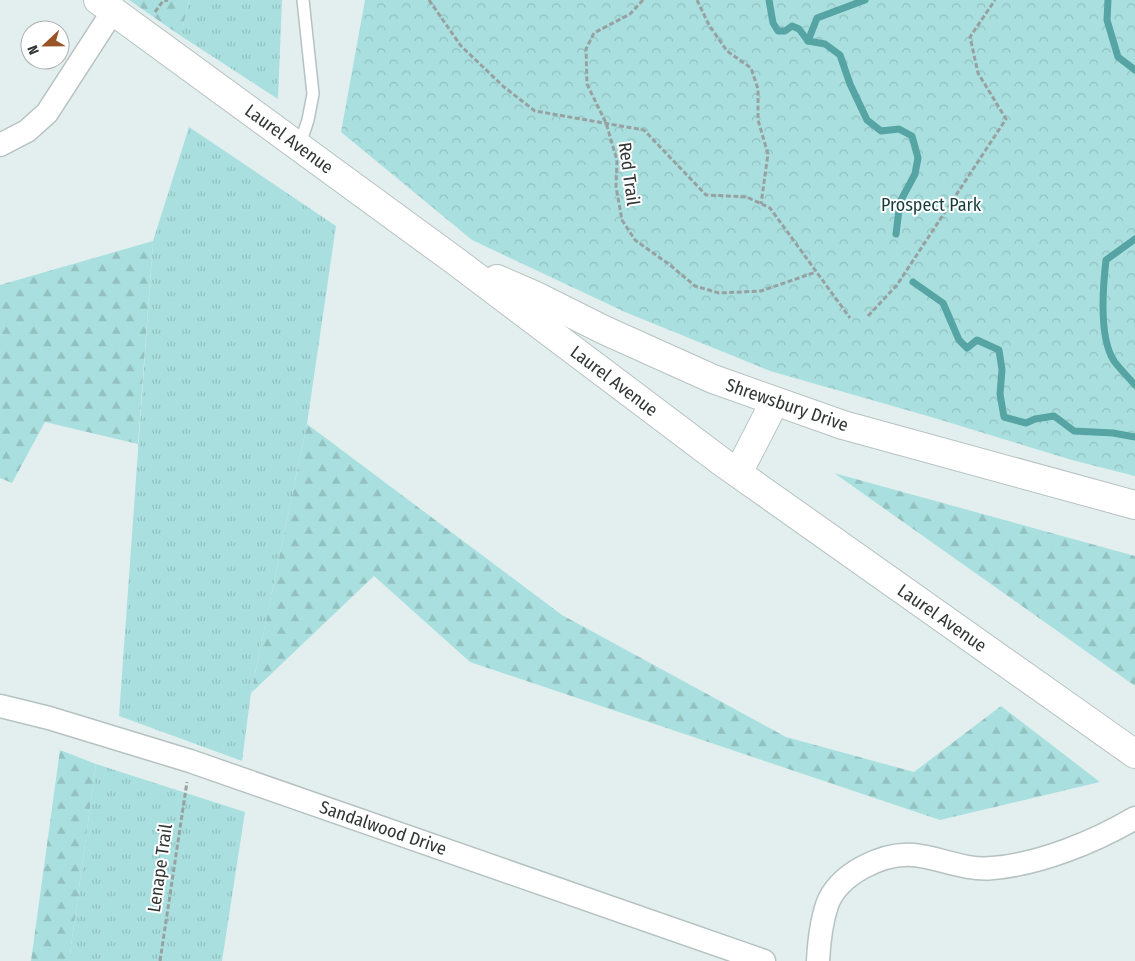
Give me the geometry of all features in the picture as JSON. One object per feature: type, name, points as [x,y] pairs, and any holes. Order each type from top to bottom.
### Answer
[{"type":"main road","name":"Laurel Avenue","points":[[106,5],[454,260],[738,473],[1135,754]]},
{"type":"main road","name":"Shrewsbury Drive","points":[[454,260],[534,295],[604,330],[713,379],[843,425],[1135,505]]},
{"type":"main road","points":[[738,473],[775,401]]},
{"type":"street","points":[[0,144],[27,131],[46,113],[106,5]]},
{"type":"street","name":"Sandalwood Drive","points":[[0,706],[48,718],[190,761],[764,961]]},
{"type":"street","points":[[818,961],[819,940],[827,904],[839,886],[870,863],[893,856],[914,855],[960,866],[990,869],[1020,865],[1067,850],[1120,827],[1135,818]]},
{"type":"lane","points":[[299,147],[308,120],[313,94],[303,0]]},
{"type":"path","points":[[429,0],[461,46],[504,87],[535,111],[644,130],[706,195],[747,197],[770,208],[850,318]]},
{"type":"path","name":"Red Trail","points":[[643,0],[630,14],[594,33],[586,49],[587,84],[606,123],[617,160],[616,187],[622,220],[635,240],[695,286],[719,293],[761,291],[816,272]]},
{"type":"path","points":[[697,0],[726,51],[752,68],[758,89],[758,120],[768,154],[761,204]]},
{"type":"path","points":[[868,316],[897,285],[1006,119],[978,73],[970,36],[995,0]]},
{"type":"path","name":"Lenape Trail","points":[[160,961],[187,779]]},
{"type":"green space","points":[[129,0],[189,0],[181,36]]},
{"type":"green space","points":[[189,0],[282,0],[278,99],[181,36]]},
{"type":"green space","name":"Prospect Park","points":[[365,0],[1135,0],[1135,476],[1072,460],[770,371],[625,312],[472,240],[341,132]]},
{"type":"green space","points":[[189,127],[336,226],[307,424],[251,693],[242,761],[119,716],[153,241]]},
{"type":"green space","points":[[153,241],[138,444],[45,422],[12,483],[0,478],[0,285]]},
{"type":"green space","points":[[307,424],[562,615],[786,737],[914,772],[1001,706],[1100,782],[940,820],[470,662],[374,576],[251,693]]},
{"type":"green space","points":[[834,473],[1135,556],[1135,686]]},
{"type":"green space","points":[[60,750],[96,764],[69,961],[31,961]]},
{"type":"green space","points":[[96,764],[245,812],[222,961],[69,961]]},
{"type":"waterway","points":[[769,0],[773,23],[778,31],[785,31],[792,26],[799,29],[808,41],[825,44],[840,55],[850,84],[867,120],[881,131],[899,129],[912,136],[918,158],[915,174],[900,202],[896,234]]},
{"type":"waterway","points":[[808,41],[817,18],[865,0]]},
{"type":"waterway","points":[[1108,0],[1107,20],[1118,57],[1135,70]]},
{"type":"waterway","points":[[1135,239],[1106,260],[1103,312],[1109,351],[1114,361],[1135,385]]},
{"type":"waterway","points":[[913,282],[943,303],[959,340],[967,348],[977,340],[999,350],[1002,370],[1000,394],[1004,417],[1026,423],[1035,419],[1054,416],[1074,431],[1113,433],[1135,437]]}]
